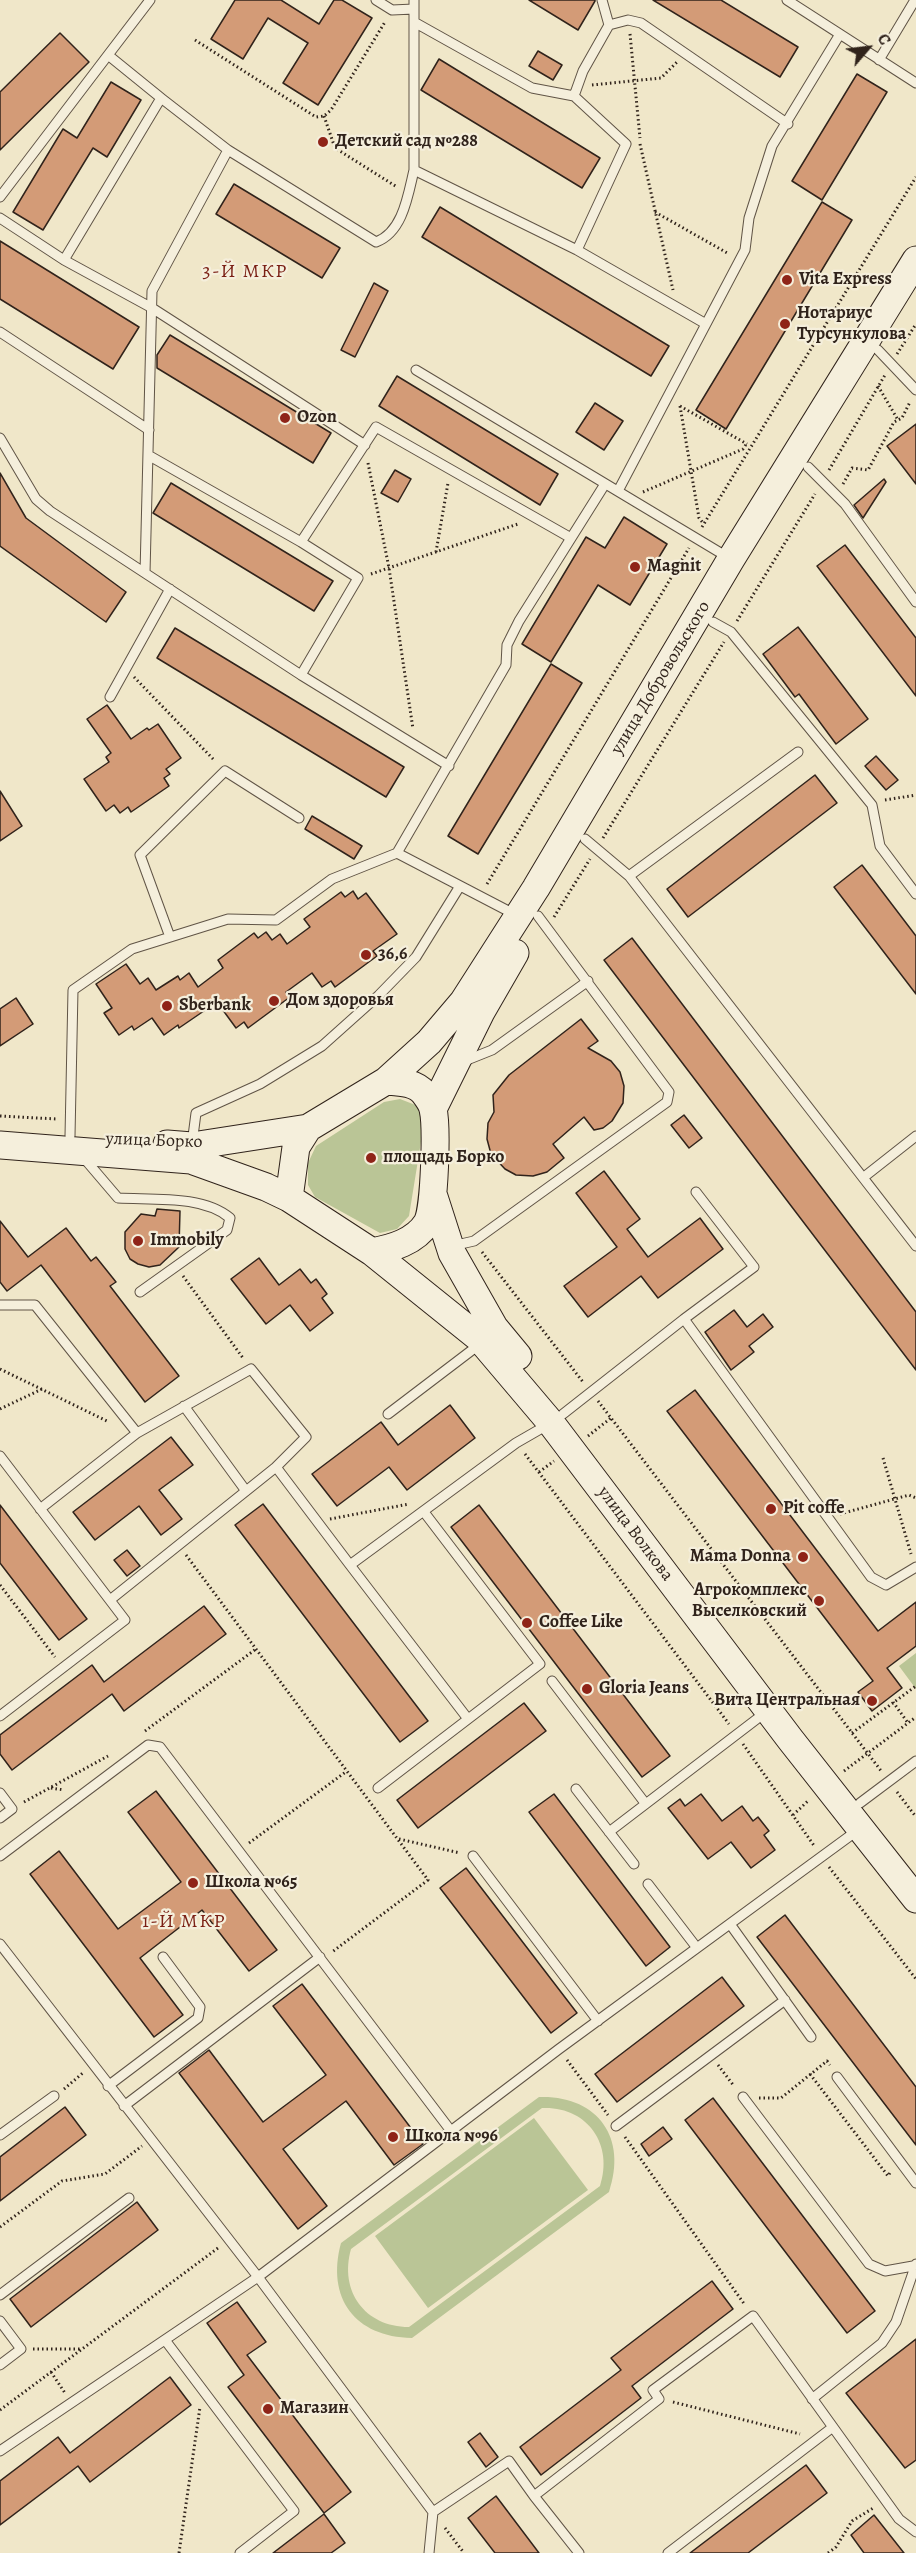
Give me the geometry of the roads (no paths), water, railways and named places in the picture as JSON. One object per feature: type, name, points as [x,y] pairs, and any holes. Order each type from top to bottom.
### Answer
[{"type":"main road","name":"улица Добровольского","points":[[433,1108],[481,1011],[535,919],[731,559],[916,260]]},
{"type":"main road","name":"улица Добровольского","points":[[386,1081],[429,1042],[535,919],[591,844],[885,357],[916,290]]},
{"type":"main road","points":[[386,1081],[407,1082],[423,1091],[433,1108],[434,1197],[427,1223],[413,1238],[393,1248],[372,1252],[289,1198],[296,1147],[308,1128],[386,1081]]},
{"type":"main road","name":"улица Борко","points":[[0,1131],[192,1146],[308,1128]]},
{"type":"main road","name":"улица Борко","points":[[0,1145],[73,1136],[191,1160],[289,1198]]},
{"type":"main road","points":[[434,1197],[462,1244],[488,1335]]},
{"type":"main road","name":"улица Волкова","points":[[372,1252],[488,1335],[557,1418],[801,1730],[916,1899]]},
{"type":"main road","name":"улица Волкова","points":[[557,1418],[768,1711],[860,1816],[916,1874]]},
{"type":"lane","points":[[0,197],[150,0]]},
{"type":"lane","points":[[108,56],[228,150],[376,242],[386,239],[395,229],[408,195],[414,170],[414,5],[392,10],[376,0]]},
{"type":"lane","points":[[574,96],[583,71],[609,25],[602,0]]},
{"type":"lane","points":[[787,0],[916,83]]},
{"type":"lane","points":[[879,60],[915,0]]},
{"type":"lane","points":[[609,25],[628,20],[641,23],[788,124]]},
{"type":"lane","points":[[414,22],[532,88],[574,96],[626,144],[577,250]]},
{"type":"lane","points":[[618,491],[745,250],[749,218],[772,146],[788,124],[840,34]]},
{"type":"lane","points":[[64,260],[161,98]]},
{"type":"lane","points":[[145,573],[152,291],[228,150]]},
{"type":"lane","points":[[414,170],[577,250],[706,324]]},
{"type":"lane","points":[[0,218],[64,260],[152,308],[365,445]]},
{"type":"lane","points":[[0,332],[149,430]]},
{"type":"lane","points":[[885,357],[916,389]]},
{"type":"lane","points":[[416,370],[731,559]]},
{"type":"lane","points":[[301,542],[376,427],[571,538]]},
{"type":"lane","points":[[0,438],[36,499],[301,675],[449,766]]},
{"type":"lane","points":[[148,455],[301,542],[358,578],[301,675]]},
{"type":"lane","points":[[815,474],[836,495],[916,602]]},
{"type":"lane","points":[[140,1292],[227,1230],[230,1218],[218,1208],[191,1203],[118,1198],[73,1136],[72,990],[132,949],[228,919],[276,920],[332,879],[397,853],[506,664],[507,645],[519,621],[605,484]]},
{"type":"lane","points":[[110,698],[170,589]]},
{"type":"lane","points":[[722,627],[872,805],[880,846],[916,894]]},
{"type":"lane","points":[[629,876],[798,752]]},
{"type":"lane","points":[[170,937],[140,855],[225,771],[299,818]]},
{"type":"lane","points":[[591,844],[629,876],[916,1246]]},
{"type":"lane","points":[[397,853],[460,886],[535,919],[588,981],[669,1092],[667,1102],[462,1244]]},
{"type":"lane","points":[[192,1146],[196,1113],[260,1084],[322,1046],[379,995],[416,957],[460,886]]},
{"type":"lane","points":[[454,1066],[492,1050],[588,981]]},
{"type":"lane","points":[[864,1177],[916,1136]]},
{"type":"lane","points":[[350,1565],[516,1443],[557,1418],[754,1267],[696,1192]]},
{"type":"lane","points":[[0,1305],[35,1305],[133,1436]]},
{"type":"lane","points":[[684,1319],[872,1577],[886,1585],[916,1568]]},
{"type":"lane","points":[[388,1414],[488,1335]]},
{"type":"lane","points":[[40,1509],[133,1436],[251,1369],[306,1437],[276,1467],[110,1600]]},
{"type":"lane","points":[[184,1406],[246,1491]]},
{"type":"lane","points":[[0,1456],[125,1620],[0,1716]]},
{"type":"lane","points":[[276,1467],[468,1719]]},
{"type":"lane","points":[[378,1788],[540,1664],[424,1512]]},
{"type":"lane","points":[[552,1680],[645,1803]]},
{"type":"lane","points":[[609,1832],[768,1711]]},
{"type":"lane","points":[[0,1856],[148,1745],[160,1747],[451,2131]]},
{"type":"lane","points":[[0,2451],[258,2277],[559,2049],[821,1857],[889,1782],[916,1761]]},
{"type":"lane","points":[[576,1789],[634,1864]]},
{"type":"lane","points":[[0,1794],[12,1809],[0,1818]]},
{"type":"lane","points":[[473,1856],[598,2021]]},
{"type":"lane","points":[[648,1884],[697,1948]]},
{"type":"lane","points":[[730,1924],[811,2037]]},
{"type":"lane","points":[[0,1944],[258,2277],[433,2512],[429,2553]]},
{"type":"lane","points":[[108,2085],[198,2018],[200,2007],[163,1957]]},
{"type":"lane","points":[[124,2106],[320,1957]]},
{"type":"lane","points":[[616,2126],[785,2000]]},
{"type":"lane","points":[[837,2077],[916,2183]]},
{"type":"lane","points":[[0,2136],[54,2097]]},
{"type":"lane","points":[[743,2097],[868,2264],[885,2271],[915,2265],[896,2322],[882,2343],[812,2398]]},
{"type":"lane","points":[[0,2295],[129,2198]]},
{"type":"lane","points":[[534,2496],[659,2399],[653,2390],[753,2316],[899,2519],[916,2532]]},
{"type":"lane","points":[[0,2321],[21,2349],[0,2365]]},
{"type":"lane","points":[[165,2340],[294,2511],[240,2553]]},
{"type":"lane","points":[[668,2553],[833,2427]]},
{"type":"lane","points":[[433,2512],[509,2461],[579,2553]]},
{"type":"place","name":"Детский сад №288","points":[[323,142]]},
{"type":"place","name":"Vita Express","points":[[787,280]]},
{"type":"place","name":"Нотариус Турсункулова","points":[[785,324]]},
{"type":"place","name":"Ozon","points":[[285,418]]},
{"type":"place","name":"Magnit","points":[[635,567]]},
{"type":"place","name":"36,6","points":[[366,955]]},
{"type":"place","name":"Дом здоровья","points":[[274,1001]]},
{"type":"place","name":"Sberbank","points":[[167,1006]]},
{"type":"place","name":"площадь Борко","points":[[371,1158]]},
{"type":"place","name":"Immobily","points":[[138,1241]]},
{"type":"place","name":"Pit coffe","points":[[771,1509]]},
{"type":"place","name":"Mama Donna","points":[[803,1557]]},
{"type":"place","name":"Агрокомплекс Выселковский","points":[[819,1601]]},
{"type":"place","name":"Coffee Like","points":[[527,1623]]},
{"type":"place","name":"Gloria Jeans","points":[[587,1689]]},
{"type":"place","name":"Вита Центральная","points":[[872,1701]]},
{"type":"place","name":"Школа №65","points":[[193,1883]]},
{"type":"place","name":"Школа №96","points":[[393,2137]]},
{"type":"place","name":"Магазин","points":[[268,2409]]},
{"type":"district","name":"3-Й МКР","points":[[245,272]]},
{"type":"district","name":"1-Й МКР","points":[[184,1922]]}]
